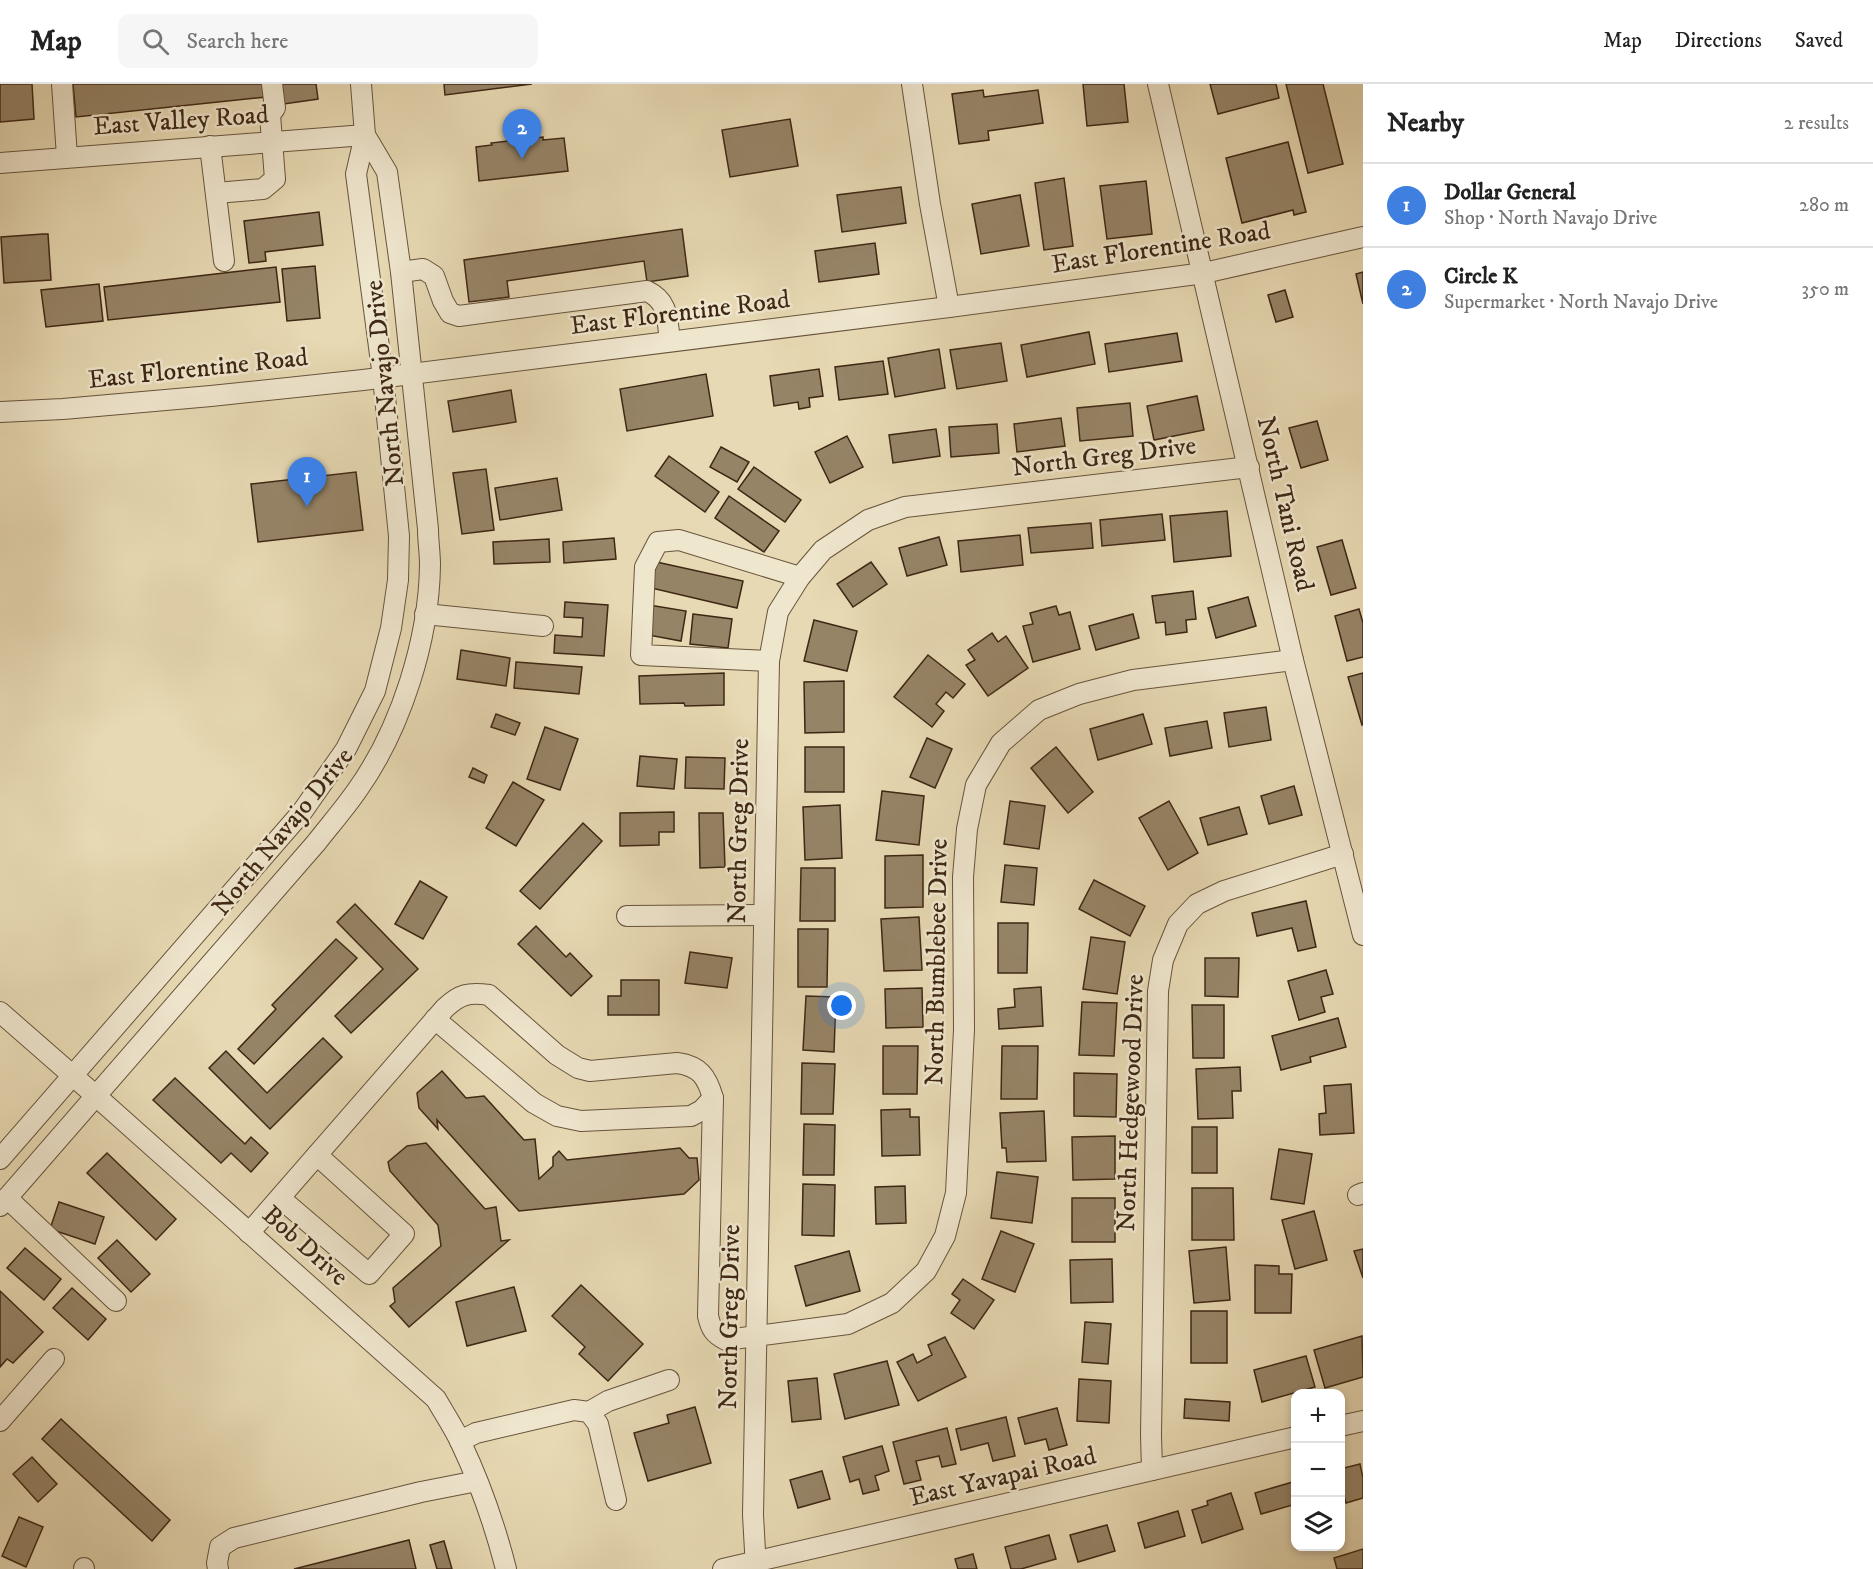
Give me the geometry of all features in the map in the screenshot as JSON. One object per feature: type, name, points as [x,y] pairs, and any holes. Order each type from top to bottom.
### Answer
[{"type":"street","points":[[62,84],[67,156]]},
{"type":"street","points":[[216,193],[263,189],[275,179],[270,115],[274,108],[272,84]]},
{"type":"street","name":"North Navajo Drive","points":[[0,1159],[302,812],[346,749],[375,691],[391,628],[398,580],[399,536],[383,377],[356,174],[365,135],[361,84]]},
{"type":"street","points":[[912,84],[930,204],[949,306]]},
{"type":"street","name":"North Tani Road","points":[[1158,84],[1293,660],[1363,935]]},
{"type":"street","name":"East Valley Road","points":[[0,163],[67,156],[365,135]]},
{"type":"street","name":"North Navajo Drive","points":[[4,1202],[299,862],[359,789],[401,709],[415,665],[425,614],[430,567],[428,529],[401,272],[387,172],[365,135]]},
{"type":"street","points":[[210,146],[224,261]]},
{"type":"street","name":"East Florentine Road","points":[[0,412],[211,396],[412,374],[949,306],[1204,273],[1363,237]]},
{"type":"street","points":[[401,272],[423,269],[434,276],[450,313],[459,315],[647,291],[657,296],[664,307],[670,341]]},
{"type":"street","name":"North Greg Drive","points":[[755,1565],[753,1515],[769,662],[778,612],[800,577],[823,550],[868,520],[905,507],[1249,467]]},
{"type":"street","points":[[769,662],[640,655],[645,567],[658,542],[679,540],[800,577]]},
{"type":"street","points":[[425,614],[543,626]]},
{"type":"street","name":"North Bumblebee Drive","points":[[713,1098],[708,1316],[710,1327],[716,1335],[726,1340],[848,1324],[892,1304],[926,1271],[945,1236],[956,1193],[964,1029],[963,877],[967,828],[976,785],[1001,743],[1039,710],[1079,694],[1133,680],[1293,660]]},
{"type":"street","points":[[277,841],[299,862]]},
{"type":"street","name":"North Hedgewood Drive","points":[[1152,1470],[1158,991],[1163,960],[1178,924],[1197,904],[1224,891],[1343,854]]},
{"type":"street","points":[[627,916],[764,915]]},
{"type":"street","points":[[249,1233],[435,1019],[456,998],[477,993],[489,995],[557,1055],[578,1068],[590,1071],[677,1063],[690,1065],[706,1078],[713,1098],[702,1110],[691,1116],[581,1121],[557,1116],[534,1103],[435,1019]]},
{"type":"street","name":"Bob Drive","points":[[0,1012],[436,1399],[460,1441],[477,1481],[499,1539],[507,1569]]},
{"type":"street","points":[[280,1198],[369,1274],[405,1234],[317,1155]]},
{"type":"street","points":[[4,1202],[116,1302]]},
{"type":"street","points":[[0,1421],[54,1359]]},
{"type":"street","points":[[460,1441],[476,1433],[574,1410],[589,1412],[608,1401],[669,1380]]},
{"type":"street","points":[[589,1412],[598,1424],[616,1500]]},
{"type":"street","points":[[1345,1425],[1363,1421]]},
{"type":"street","name":"East Yavapai Road","points":[[723,1569],[755,1565],[1291,1438]]},
{"type":"street","points":[[218,1569],[220,1547],[234,1538],[421,1492],[477,1481]]},
{"type":"building","points":[[0,84],[32,84],[34,119],[0,122]]},
{"type":"building","points":[[73,84],[264,84],[266,97],[76,117]]},
{"type":"building","points":[[282,84],[316,84],[318,99],[284,104]]},
{"type":"building","points":[[444,84],[532,84],[445,95]]},
{"type":"building","points":[[1083,84],[1124,84],[1128,122],[1087,126]]},
{"type":"building","points":[[1210,84],[1276,84],[1279,98],[1218,114]]},
{"type":"building","points":[[1286,84],[1323,84],[1343,164],[1308,173]]},
{"type":"building","points":[[983,90],[984,97],[1038,90],[1043,123],[988,131],[989,140],[959,144],[952,94]]},
{"type":"building","points":[[790,119],[798,166],[730,177],[722,130]]},
{"type":"building","points":[[543,137],[543,140],[564,138],[568,171],[479,181],[476,147]]},
{"type":"building","points":[[1288,142],[1306,212],[1294,215],[1293,210],[1242,223],[1226,158]]},
{"type":"building","points":[[1064,178],[1073,246],[1044,250],[1035,183]]},
{"type":"building","points":[[1146,181],[1152,234],[1107,239],[1100,186]]},
{"type":"building","points":[[901,187],[906,223],[842,232],[837,195]]},
{"type":"building","points":[[1020,195],[1029,246],[981,254],[972,204]]},
{"type":"building","points":[[319,212],[323,245],[265,252],[266,261],[249,263],[244,221]]},
{"type":"building","points":[[682,229],[688,276],[647,282],[644,261],[507,281],[509,297],[469,302],[464,260]]},
{"type":"building","points":[[48,234],[51,280],[4,283],[1,237]]},
{"type":"building","points":[[875,243],[879,274],[819,282],[815,251]]},
{"type":"building","points":[[315,266],[320,318],[287,321],[282,269]]},
{"type":"building","points":[[276,267],[280,302],[108,320],[104,287]]},
{"type":"building","points":[[1363,272],[1363,304],[1356,274]]},
{"type":"building","points":[[99,284],[103,321],[46,327],[41,290]]},
{"type":"building","points":[[1285,290],[1293,317],[1276,322],[1268,295]]},
{"type":"building","points":[[1089,332],[1095,364],[1027,377],[1021,345]]},
{"type":"building","points":[[1177,333],[1182,361],[1109,372],[1105,344]]},
{"type":"building","points":[[1001,343],[1007,381],[957,389],[950,350]]},
{"type":"building","points":[[939,349],[945,388],[895,397],[888,358]]},
{"type":"building","points":[[883,361],[888,394],[839,400],[835,367]]},
{"type":"building","points":[[819,369],[823,396],[809,398],[810,407],[799,409],[798,402],[774,406],[770,376]]},
{"type":"building","points":[[706,374],[713,416],[627,431],[620,389]]},
{"type":"building","points":[[511,390],[516,422],[453,432],[448,401]]},
{"type":"building","points":[[1197,396],[1204,430],[1154,440],[1147,406]]},
{"type":"building","points":[[1130,403],[1133,436],[1080,441],[1077,408]]},
{"type":"building","points":[[1061,418],[1065,446],[1017,452],[1014,424]]},
{"type":"building","points":[[1317,421],[1328,460],[1301,468],[1289,428]]},
{"type":"building","points":[[997,424],[999,453],[951,457],[949,427]]},
{"type":"building","points":[[936,429],[940,456],[893,463],[889,435]]},
{"type":"building","points":[[847,436],[863,467],[830,483],[815,452]]},
{"type":"building","points":[[721,447],[749,462],[737,482],[710,467]]},
{"type":"building","points":[[669,456],[719,492],[705,512],[655,476]]},
{"type":"building","points":[[754,467],[801,500],[785,522],[738,489]]},
{"type":"building","points":[[486,469],[494,530],[462,534],[453,473]]},
{"type":"building","points":[[356,472],[363,530],[258,542],[251,484]]},
{"type":"building","points":[[557,478],[562,510],[500,520],[495,488]]},
{"type":"building","points":[[729,496],[779,531],[764,552],[715,518]]},
{"type":"building","points":[[1227,511],[1231,556],[1174,562],[1170,516]]},
{"type":"building","points":[[1162,514],[1165,540],[1102,546],[1100,520]]},
{"type":"building","points":[[1091,523],[1093,548],[1031,553],[1028,528]]},
{"type":"building","points":[[1020,535],[1023,565],[961,572],[958,541]]},
{"type":"building","points":[[939,537],[947,565],[907,576],[899,548]]},
{"type":"building","points":[[614,538],[616,559],[564,563],[563,542]]},
{"type":"building","points":[[549,539],[550,562],[494,564],[493,542]]},
{"type":"building","points":[[1342,540],[1356,588],[1331,595],[1317,547]]},
{"type":"building","points":[[652,561],[743,581],[737,608],[647,587]]},
{"type":"building","points":[[871,562],[887,584],[853,607],[837,584]]},
{"type":"building","points":[[1193,591],[1196,619],[1186,620],[1187,632],[1166,635],[1165,622],[1156,623],[1152,596]]},
{"type":"building","points":[[1248,597],[1256,626],[1216,638],[1208,608]]},
{"type":"building","points":[[565,602],[608,605],[604,656],[554,653],[555,635],[582,637],[583,618],[564,617]]},
{"type":"building","points":[[649,605],[686,611],[681,641],[643,634]]},
{"type":"building","points":[[1056,606],[1059,615],[1070,612],[1080,649],[1033,662],[1023,626],[1033,624],[1030,613]]},
{"type":"building","points":[[1359,609],[1363,623],[1363,657],[1347,661],[1335,616]]},
{"type":"building","points":[[693,614],[732,619],[728,648],[690,644]]},
{"type":"building","points":[[1133,614],[1139,638],[1096,650],[1089,626]]},
{"type":"building","points":[[814,620],[857,631],[847,671],[804,661]]},
{"type":"building","points":[[992,633],[998,642],[1006,636],[1028,668],[988,696],[966,665],[975,660],[968,650]]},
{"type":"building","points":[[461,650],[510,658],[506,686],[457,679]]},
{"type":"building","points":[[928,655],[965,684],[953,698],[946,692],[936,704],[944,711],[932,727],[894,697]]},
{"type":"building","points":[[516,662],[582,667],[579,694],[514,688]]},
{"type":"building","points":[[724,673],[724,705],[640,704],[639,676]]},
{"type":"building","points":[[1363,673],[1363,724],[1362,725],[1348,677]]},
{"type":"building","points":[[844,681],[844,732],[805,733],[804,682]]},
{"type":"building","points":[[1266,707],[1271,740],[1229,747],[1224,713]]},
{"type":"building","points":[[496,714],[520,723],[515,735],[491,727]]},
{"type":"building","points":[[1143,714],[1152,744],[1098,760],[1090,729]]},
{"type":"building","points":[[1207,721],[1212,748],[1170,756],[1165,728]]},
{"type":"building","points":[[545,727],[578,739],[560,790],[527,779]]},
{"type":"building","points":[[927,738],[952,749],[935,788],[910,777]]},
{"type":"building","points":[[805,747],[844,747],[844,792],[805,792]]},
{"type":"building","points":[[1056,747],[1093,792],[1068,813],[1031,768]]},
{"type":"building","points":[[640,756],[677,759],[674,789],[637,786]]},
{"type":"building","points":[[686,757],[725,758],[724,789],[685,788]]},
{"type":"building","points":[[473,768],[487,775],[484,783],[469,777]]},
{"type":"building","points":[[513,782],[544,800],[516,846],[486,828]]},
{"type":"building","points":[[1294,786],[1302,815],[1269,824],[1261,796]]},
{"type":"building","points":[[882,791],[924,796],[919,845],[876,840]]},
{"type":"building","points":[[1010,801],[1045,806],[1039,849],[1004,844]]},
{"type":"building","points":[[1169,801],[1198,853],[1168,870],[1139,818]]},
{"type":"building","points":[[840,805],[842,858],[805,860],[803,807]]},
{"type":"building","points":[[1239,807],[1247,834],[1208,845],[1200,818]]},
{"type":"building","points":[[674,812],[674,832],[659,832],[659,845],[620,846],[620,813]]},
{"type":"building","points":[[699,813],[723,813],[725,867],[700,868]]},
{"type":"building","points":[[583,823],[602,841],[540,909],[520,891]]},
{"type":"building","points":[[923,855],[923,907],[885,908],[885,856]]},
{"type":"building","points":[[1005,865],[1037,868],[1034,905],[1001,902]]},
{"type":"building","points":[[801,868],[835,868],[835,921],[800,921]]},
{"type":"building","points":[[1094,880],[1145,906],[1130,936],[1079,909]]},
{"type":"building","points":[[420,881],[447,897],[423,939],[395,924]]},
{"type":"building","points":[[1306,901],[1316,947],[1298,951],[1292,928],[1257,936],[1252,913]]},
{"type":"building","points":[[355,904],[418,969],[351,1033],[335,1016],[383,969],[337,922]]},
{"type":"building","points":[[919,917],[922,970],[884,971],[881,919]]},
{"type":"building","points":[[998,923],[1028,923],[1027,973],[998,973]]},
{"type":"building","points":[[536,926],[566,957],[570,953],[592,976],[571,996],[518,944]]},
{"type":"building","points":[[798,929],[828,929],[827,987],[798,987]]},
{"type":"building","points":[[1091,937],[1125,942],[1117,994],[1083,989]]},
{"type":"building","points":[[336,939],[357,958],[254,1064],[238,1049],[276,1009],[272,1005]]},
{"type":"building","points":[[690,952],[732,958],[727,988],[685,983]]},
{"type":"building","points":[[1205,958],[1239,958],[1238,997],[1205,996]]},
{"type":"building","points":[[1326,970],[1333,994],[1321,997],[1325,1012],[1299,1020],[1288,981]]},
{"type":"building","points":[[621,980],[659,980],[659,1015],[608,1015],[608,996],[621,996]]},
{"type":"building","points":[[1041,987],[1043,1026],[999,1029],[998,1009],[1015,1007],[1014,989]]},
{"type":"building","points":[[922,988],[923,1027],[886,1028],[885,989]]},
{"type":"building","points":[[806,996],[836,997],[834,1052],[803,1050]]},
{"type":"building","points":[[1082,1002],[1117,1003],[1114,1056],[1079,1055]]},
{"type":"building","points":[[1192,1005],[1224,1005],[1224,1058],[1193,1058]]},
{"type":"building","points":[[1338,1018],[1346,1047],[1310,1057],[1311,1062],[1281,1070],[1272,1036]]},
{"type":"building","points":[[323,1038],[342,1057],[270,1129],[209,1068],[226,1051],[267,1093]]},
{"type":"building","points":[[883,1046],[918,1046],[917,1094],[883,1094]]},
{"type":"building","points":[[1002,1046],[1038,1046],[1037,1099],[1001,1099]]},
{"type":"building","points":[[802,1063],[835,1064],[833,1114],[801,1114]]},
{"type":"building","points":[[1240,1067],[1241,1091],[1232,1091],[1233,1118],[1198,1119],[1196,1069]]},
{"type":"building","points":[[442,1071],[466,1098],[484,1096],[524,1140],[535,1139],[539,1179],[553,1166],[553,1157],[559,1151],[567,1160],[680,1148],[689,1158],[697,1158],[699,1180],[684,1194],[519,1211],[437,1120],[438,1129],[419,1108],[417,1093]]},
{"type":"building","points":[[1074,1073],[1117,1074],[1116,1117],[1074,1116]]},
{"type":"building","points":[[175,1078],[245,1144],[251,1137],[268,1153],[251,1172],[231,1153],[221,1163],[153,1100]]},
{"type":"building","points":[[1351,1084],[1354,1133],[1320,1135],[1319,1114],[1326,1113],[1324,1086]]},
{"type":"building","points":[[910,1109],[910,1117],[919,1117],[920,1155],[882,1156],[881,1110]]},
{"type":"building","points":[[1044,1111],[1046,1161],[1007,1162],[1006,1148],[1002,1148],[1000,1113]]},
{"type":"building","points":[[804,1124],[835,1125],[834,1175],[803,1175]]},
{"type":"building","points":[[1192,1127],[1217,1127],[1217,1173],[1192,1173]]},
{"type":"building","points":[[1115,1136],[1115,1179],[1073,1180],[1072,1137]]},
{"type":"building","points":[[426,1143],[485,1209],[496,1207],[501,1241],[509,1240],[409,1327],[390,1306],[395,1302],[393,1288],[441,1246],[438,1225],[390,1171],[388,1162],[407,1146]]},
{"type":"building","points":[[1279,1149],[1312,1154],[1304,1204],[1271,1199]]},
{"type":"building","points":[[107,1153],[176,1219],[156,1240],[87,1173]]},
{"type":"building","points":[[997,1172],[1038,1177],[1032,1223],[991,1218]]},
{"type":"building","points":[[803,1184],[835,1185],[834,1236],[802,1235]]},
{"type":"building","points":[[905,1186],[906,1223],[876,1224],[875,1187]]},
{"type":"building","points":[[1192,1188],[1233,1188],[1234,1240],[1192,1240]]},
{"type":"building","points":[[1072,1198],[1115,1198],[1115,1242],[1072,1242]]},
{"type":"building","points":[[59,1202],[104,1217],[95,1244],[50,1229]]},
{"type":"building","points":[[1314,1211],[1327,1260],[1295,1269],[1282,1220]]},
{"type":"building","points":[[1001,1231],[1034,1244],[1015,1292],[982,1279]]},
{"type":"building","points":[[117,1240],[150,1274],[131,1292],[98,1258]]},
{"type":"building","points":[[1226,1247],[1230,1300],[1194,1303],[1189,1251]]},
{"type":"building","points":[[25,1248],[61,1279],[44,1300],[7,1268]]},
{"type":"building","points":[[1363,1249],[1363,1278],[1354,1251]]},
{"type":"building","points":[[849,1251],[860,1291],[806,1306],[795,1266]]},
{"type":"building","points":[[1112,1259],[1113,1302],[1071,1303],[1070,1260]]},
{"type":"building","points":[[1255,1265],[1279,1266],[1279,1274],[1292,1274],[1291,1313],[1255,1313]]},
{"type":"building","points":[[963,1279],[994,1300],[974,1329],[951,1313],[960,1300],[952,1294]]},
{"type":"building","points":[[581,1285],[643,1344],[608,1381],[579,1354],[585,1347],[552,1316]]},
{"type":"building","points":[[514,1287],[526,1331],[467,1346],[456,1302]]},
{"type":"building","points":[[72,1288],[106,1319],[88,1340],[53,1308]]},
{"type":"building","points":[[0,1291],[43,1332],[13,1363],[7,1359],[0,1367]]},
{"type":"building","points":[[1191,1311],[1227,1311],[1227,1363],[1191,1363]]},
{"type":"building","points":[[1085,1322],[1111,1324],[1108,1364],[1082,1362]]},
{"type":"building","points":[[1362,1336],[1363,1377],[1325,1388],[1314,1350]]},
{"type":"building","points":[[945,1337],[966,1377],[918,1401],[897,1362],[913,1354],[917,1363],[932,1355],[928,1345]]},
{"type":"building","points":[[1306,1356],[1315,1387],[1291,1389],[1291,1394],[1262,1402],[1254,1370]]},
{"type":"building","points":[[887,1361],[899,1405],[845,1419],[834,1374]]},
{"type":"building","points":[[817,1378],[821,1419],[792,1422],[788,1381]]},
{"type":"building","points":[[1079,1379],[1111,1381],[1109,1423],[1077,1421]]},
{"type":"building","points":[[1185,1399],[1230,1402],[1229,1421],[1184,1418]]},
{"type":"building","points":[[695,1407],[711,1463],[648,1481],[634,1433],[669,1423],[667,1415]]},
{"type":"building","points":[[1057,1408],[1067,1445],[1049,1450],[1046,1439],[1025,1444],[1018,1418]]},
{"type":"building","points":[[1006,1417],[1015,1456],[993,1461],[988,1443],[961,1450],[956,1429]]},
{"type":"building","points":[[61,1419],[170,1520],[152,1541],[42,1439]]},
{"type":"building","points":[[947,1428],[956,1464],[942,1467],[939,1456],[916,1461],[921,1480],[904,1484],[893,1442]]},
{"type":"building","points":[[882,1446],[889,1471],[875,1476],[879,1490],[863,1494],[859,1479],[850,1482],[843,1457]]},
{"type":"building","points":[[32,1457],[57,1484],[38,1502],[13,1474]]},
{"type":"building","points":[[1360,1464],[1363,1478],[1363,1498],[1346,1503],[1345,1500],[1345,1468]]},
{"type":"building","points":[[822,1471],[830,1499],[798,1508],[790,1480]]},
{"type":"building","points":[[1291,1482],[1291,1505],[1261,1514],[1255,1493]]},
{"type":"building","points":[[1231,1493],[1243,1529],[1202,1543],[1192,1510],[1208,1505],[1207,1501]]},
{"type":"building","points":[[1178,1511],[1185,1536],[1145,1548],[1138,1523]]},
{"type":"building","points":[[19,1517],[43,1527],[26,1567],[2,1556]]},
{"type":"building","points":[[1107,1525],[1115,1551],[1078,1562],[1070,1535]]},
{"type":"building","points":[[1049,1535],[1056,1559],[1021,1569],[1011,1569],[1005,1547]]},
{"type":"building","points":[[409,1540],[416,1569],[294,1569]]},
{"type":"building","points":[[444,1541],[452,1569],[437,1569],[430,1545]]},
{"type":"building","points":[[1363,1549],[1363,1569],[1337,1569],[1334,1558]]},
{"type":"building","points":[[973,1554],[977,1569],[958,1569],[955,1559]]},
{"type":"place","name":"Circle K","points":[[522,159]]},
{"type":"place","name":"Dollar General","points":[[307,507]]}]
